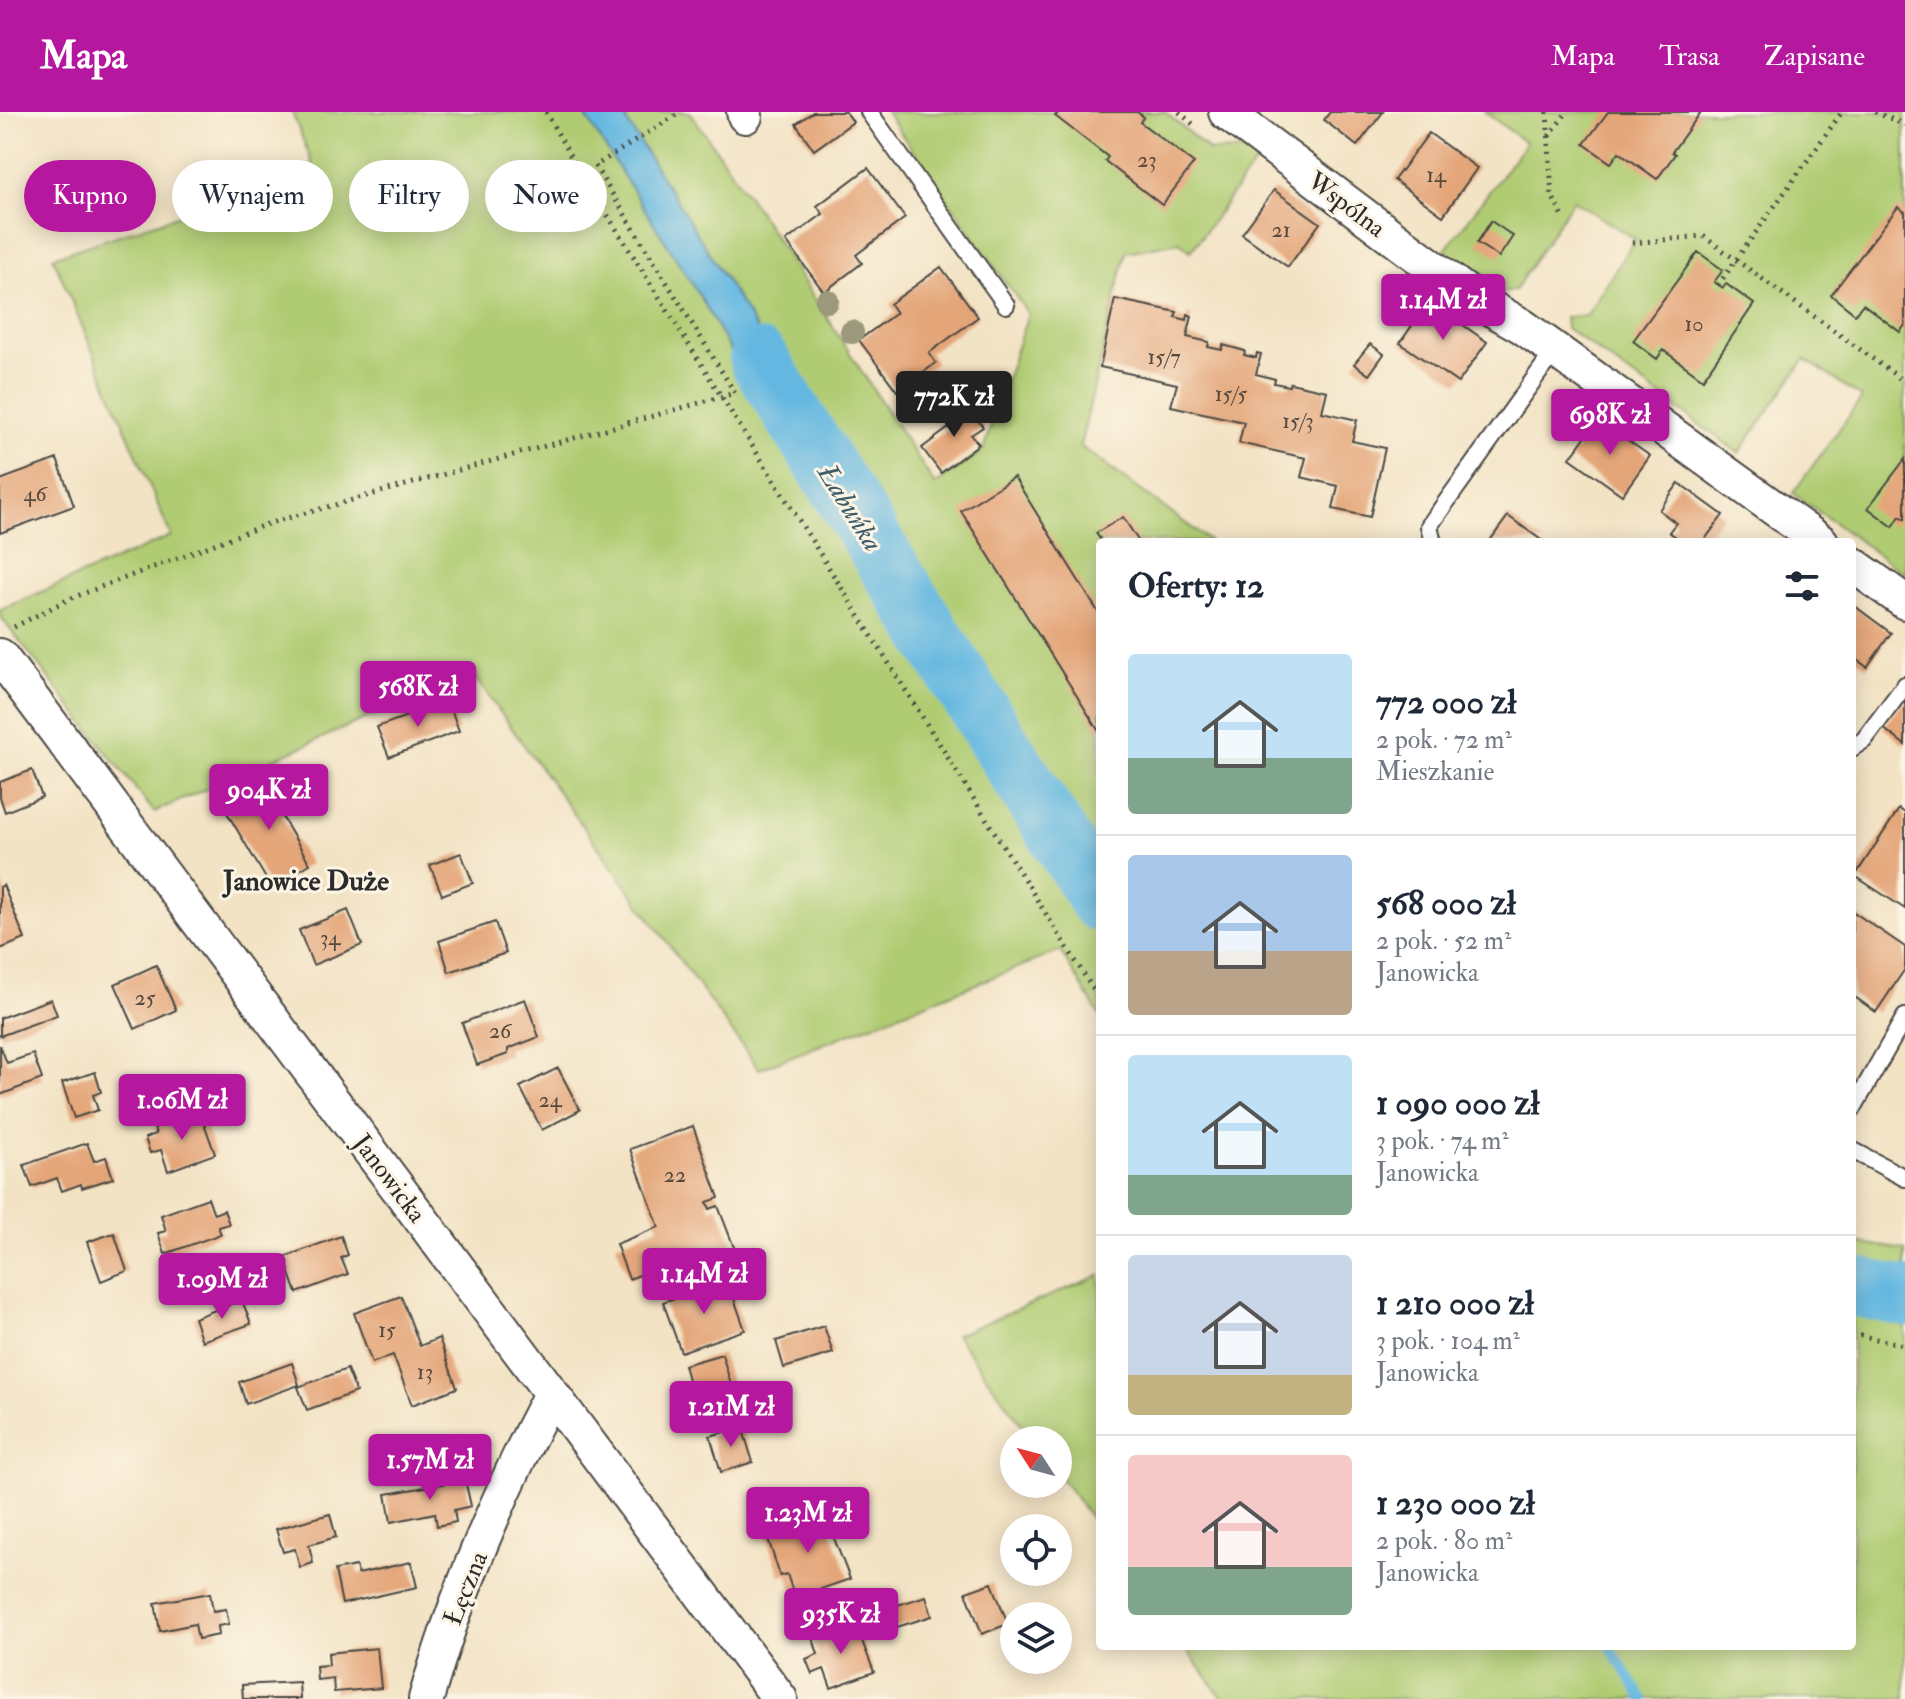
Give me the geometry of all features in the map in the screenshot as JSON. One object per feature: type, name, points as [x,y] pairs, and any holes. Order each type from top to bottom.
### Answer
[{"type":"street","name":"Wspólna","points":[[1226,112],[1475,299],[1522,326],[1815,538]]},
{"type":"street","points":[[1856,567],[1905,602]]},
{"type":"street","name":"Janowicka","points":[[7,642],[551,1394],[780,1699]]},
{"type":"street","name":"Łęczna","points":[[426,1699],[442,1644],[522,1449],[551,1394]]},
{"type":"lane","points":[[869,112],[1006,305]]},
{"type":"lane","points":[[1432,538],[1429,526],[1555,350]]},
{"type":"lane","points":[[1856,745],[1864,740],[1905,685]]},
{"type":"lane","points":[[1856,1103],[1905,1017]]},
{"type":"lane","points":[[1856,1152],[1905,1178]]},
{"type":"path","points":[[546,112],[568,152],[1096,994]]},
{"type":"path","points":[[7,642],[69,599],[270,523],[735,393],[595,166],[681,112]]},
{"type":"path","points":[[1547,112],[1552,196],[1563,217]]},
{"type":"path","points":[[1549,136],[1567,112]]},
{"type":"path","points":[[1718,285],[1842,112]]},
{"type":"path","points":[[1875,112],[1905,125]]},
{"type":"path","points":[[1632,243],[1703,236],[1903,380],[1905,371]]},
{"type":"path","points":[[1856,1335],[1905,1345]]},
{"type":"green space","points":[[292,112],[690,112],[755,206],[935,485],[983,450],[1028,314],[886,112],[1165,112],[1210,151],[1249,150],[1259,157],[1191,251],[1179,242],[1126,252],[1080,446],[1206,538],[1096,538],[1096,1010],[1060,951],[759,1069],[471,672],[154,812],[0,616],[0,610],[171,536],[53,257],[128,232],[156,232],[156,223],[172,217],[172,232],[333,232],[333,160],[311,160]]},
{"type":"green space","points":[[1485,112],[1905,112],[1905,574],[1793,493],[1862,398],[1805,359],[1739,453],[1566,328],[1565,317],[1586,316],[1635,239],[1573,200],[1515,290],[1499,293],[1445,250],[1526,143]]},
{"type":"green space","points":[[1856,1241],[1905,1250],[1905,1699],[1223,1699],[1187,1650],[1856,1650]]},
{"type":"green space","points":[[1096,1277],[1096,1526],[1072,1493],[1072,1426],[1023,1426],[956,1335]]},
{"type":"water","points":[[583,112],[621,112],[766,344],[787,364],[800,396],[817,421],[787,442],[752,390],[701,298]]},
{"type":"building","points":[[813,112],[846,112],[853,122],[814,150],[796,124]]},
{"type":"building","points":[[1059,112],[1137,112],[1144,117],[1140,122],[1194,163],[1162,205],[1105,161],[1108,157],[1055,116]]},
{"type":"building","points":[[1330,112],[1383,112],[1357,146],[1324,120]]},
{"type":"building","points":[[1608,112],[1701,112],[1657,179],[1619,152],[1611,163],[1584,144]]},
{"type":"building","points":[[1429,133],[1477,168],[1443,216],[1394,180]]},
{"type":"building","points":[[868,168],[905,218],[856,255],[862,263],[824,292],[786,241],[823,214],[817,206]]},
{"type":"building","points":[[1274,190],[1320,223],[1288,267],[1242,234]]},
{"type":"building","points":[[1898,207],[1905,212],[1905,325],[1900,332],[1863,304],[1855,314],[1831,295]]},
{"type":"building","points":[[1491,221],[1513,236],[1499,257],[1477,243]]},
{"type":"building","points":[[1698,252],[1723,270],[1714,282],[1723,288],[1726,284],[1754,304],[1703,379],[1663,350],[1657,359],[1633,341]]},
{"type":"building","points":[[941,267],[978,317],[929,353],[936,363],[897,391],[859,340],[896,313],[890,304]]},
{"type":"building","points":[[1115,299],[1177,312],[1175,317],[1187,320],[1188,314],[1192,316],[1187,337],[1209,342],[1208,347],[1222,350],[1223,345],[1245,351],[1244,355],[1256,358],[1257,353],[1261,354],[1256,374],[1275,379],[1274,383],[1327,391],[1322,412],[1357,420],[1352,441],[1385,448],[1370,517],[1333,509],[1338,486],[1301,477],[1306,458],[1239,443],[1244,422],[1171,406],[1177,384],[1100,367]]},
{"type":"building","points":[[1429,301],[1487,342],[1458,383],[1400,343]]},
{"type":"building","points":[[1370,344],[1384,354],[1369,375],[1354,364]]},
{"type":"building","points":[[964,401],[983,427],[971,435],[979,444],[941,473],[922,448],[958,421],[951,411]]},
{"type":"building","points":[[1598,419],[1650,456],[1622,495],[1570,458]]},
{"type":"building","points":[[57,459],[74,506],[0,533],[0,480]]},
{"type":"building","points":[[1905,459],[1905,519],[1900,516],[1893,527],[1868,508]]},
{"type":"building","points":[[1014,477],[1096,609],[1096,727],[961,511]]},
{"type":"building","points":[[1679,483],[1723,515],[1706,538],[1677,538],[1669,532],[1676,523],[1659,510]]},
{"type":"building","points":[[1508,516],[1538,538],[1492,538]]},
{"type":"building","points":[[1123,517],[1136,538],[1099,538],[1096,533]]},
{"type":"building","points":[[1856,607],[1891,633],[1867,667],[1856,659]]},
{"type":"building","points":[[1905,700],[1905,745],[1883,728]]},
{"type":"building","points":[[448,701],[459,731],[389,757],[377,727]]},
{"type":"building","points":[[32,770],[42,797],[5,812],[0,797],[0,782]]},
{"type":"building","points":[[274,776],[293,808],[281,815],[310,864],[271,887],[226,811],[255,794],[252,788]]},
{"type":"building","points":[[1899,809],[1905,813],[1905,909],[1856,874]]},
{"type":"building","points":[[461,853],[473,883],[442,895],[430,865]]},
{"type":"building","points":[[3,885],[25,939],[0,949],[0,887]]},
{"type":"building","points":[[348,910],[362,945],[313,965],[299,930]]},
{"type":"building","points":[[1856,914],[1905,947],[1905,969],[1876,1012],[1856,998]]},
{"type":"building","points":[[495,922],[506,953],[449,972],[439,941]]},
{"type":"building","points":[[156,965],[176,1010],[135,1029],[115,984]]},
{"type":"building","points":[[51,999],[57,1015],[0,1036],[0,1018]]},
{"type":"building","points":[[525,999],[539,1037],[508,1049],[508,1054],[477,1065],[462,1023]]},
{"type":"building","points":[[0,1045],[7,1063],[33,1054],[42,1079],[0,1095]]},
{"type":"building","points":[[558,1068],[580,1110],[542,1130],[520,1087]]},
{"type":"building","points":[[95,1072],[101,1092],[93,1095],[98,1110],[74,1118],[62,1083]]},
{"type":"building","points":[[200,1112],[215,1154],[168,1171],[161,1150],[150,1153],[145,1138],[156,1134],[154,1128]]},
{"type":"building","points":[[693,1126],[719,1198],[707,1202],[710,1209],[718,1206],[740,1263],[668,1291],[659,1268],[629,1279],[616,1244],[659,1227],[630,1149]]},
{"type":"building","points":[[87,1143],[94,1161],[106,1157],[113,1178],[62,1191],[57,1178],[32,1187],[24,1165]]},
{"type":"building","points":[[208,1198],[214,1214],[224,1210],[229,1224],[218,1227],[221,1234],[165,1254],[158,1233],[166,1231],[161,1215]]},
{"type":"building","points":[[114,1233],[127,1271],[101,1281],[87,1242]]},
{"type":"building","points":[[341,1236],[348,1255],[341,1258],[348,1274],[297,1293],[284,1257]]},
{"type":"building","points":[[727,1279],[745,1330],[681,1352],[663,1302]]},
{"type":"building","points":[[401,1296],[420,1346],[439,1338],[457,1388],[412,1405],[393,1355],[372,1363],[354,1313]]},
{"type":"building","points":[[242,1300],[251,1324],[202,1341],[194,1318]]},
{"type":"building","points":[[824,1326],[833,1353],[784,1368],[776,1341]]},
{"type":"building","points":[[722,1354],[735,1398],[696,1409],[684,1365]]},
{"type":"building","points":[[292,1363],[299,1385],[246,1404],[239,1382]]},
{"type":"building","points":[[347,1369],[356,1392],[307,1410],[298,1387]]},
{"type":"building","points":[[742,1427],[753,1462],[721,1472],[710,1436]]},
{"type":"building","points":[[465,1480],[471,1506],[454,1510],[456,1522],[437,1526],[435,1513],[391,1522],[386,1494]]},
{"type":"building","points":[[824,1513],[850,1579],[795,1598],[787,1574],[780,1576],[766,1532]]},
{"type":"building","points":[[330,1514],[336,1537],[309,1545],[313,1563],[300,1567],[295,1549],[283,1552],[276,1529]]},
{"type":"building","points":[[411,1562],[417,1587],[342,1604],[335,1570],[356,1566],[358,1574]]},
{"type":"building","points":[[992,1583],[1000,1604],[1000,1627],[982,1634],[966,1592]]},
{"type":"building","points":[[210,1593],[213,1611],[226,1609],[229,1624],[218,1626],[219,1635],[198,1639],[195,1624],[160,1631],[155,1603]]},
{"type":"building","points":[[926,1596],[932,1616],[881,1632],[875,1612]]},
{"type":"building","points":[[855,1623],[874,1672],[831,1688],[824,1669],[812,1674],[806,1659],[818,1654],[813,1639]]},
{"type":"building","points":[[377,1648],[381,1688],[334,1692],[333,1678],[317,1680],[316,1666],[329,1665],[328,1653]]},
{"type":"building","points":[[299,1682],[300,1699],[243,1699],[242,1685]]},
{"type":"waterway","name":"Łabuńka","points":[[759,360],[1096,896]]},
{"type":"waterway","name":"Łabuńka","points":[[1856,1287],[1905,1297]]},
{"type":"waterway","points":[[1612,1650],[1643,1699]]},
{"type":"district","name":"Janowice Duże","points":[[306,880]]}]
